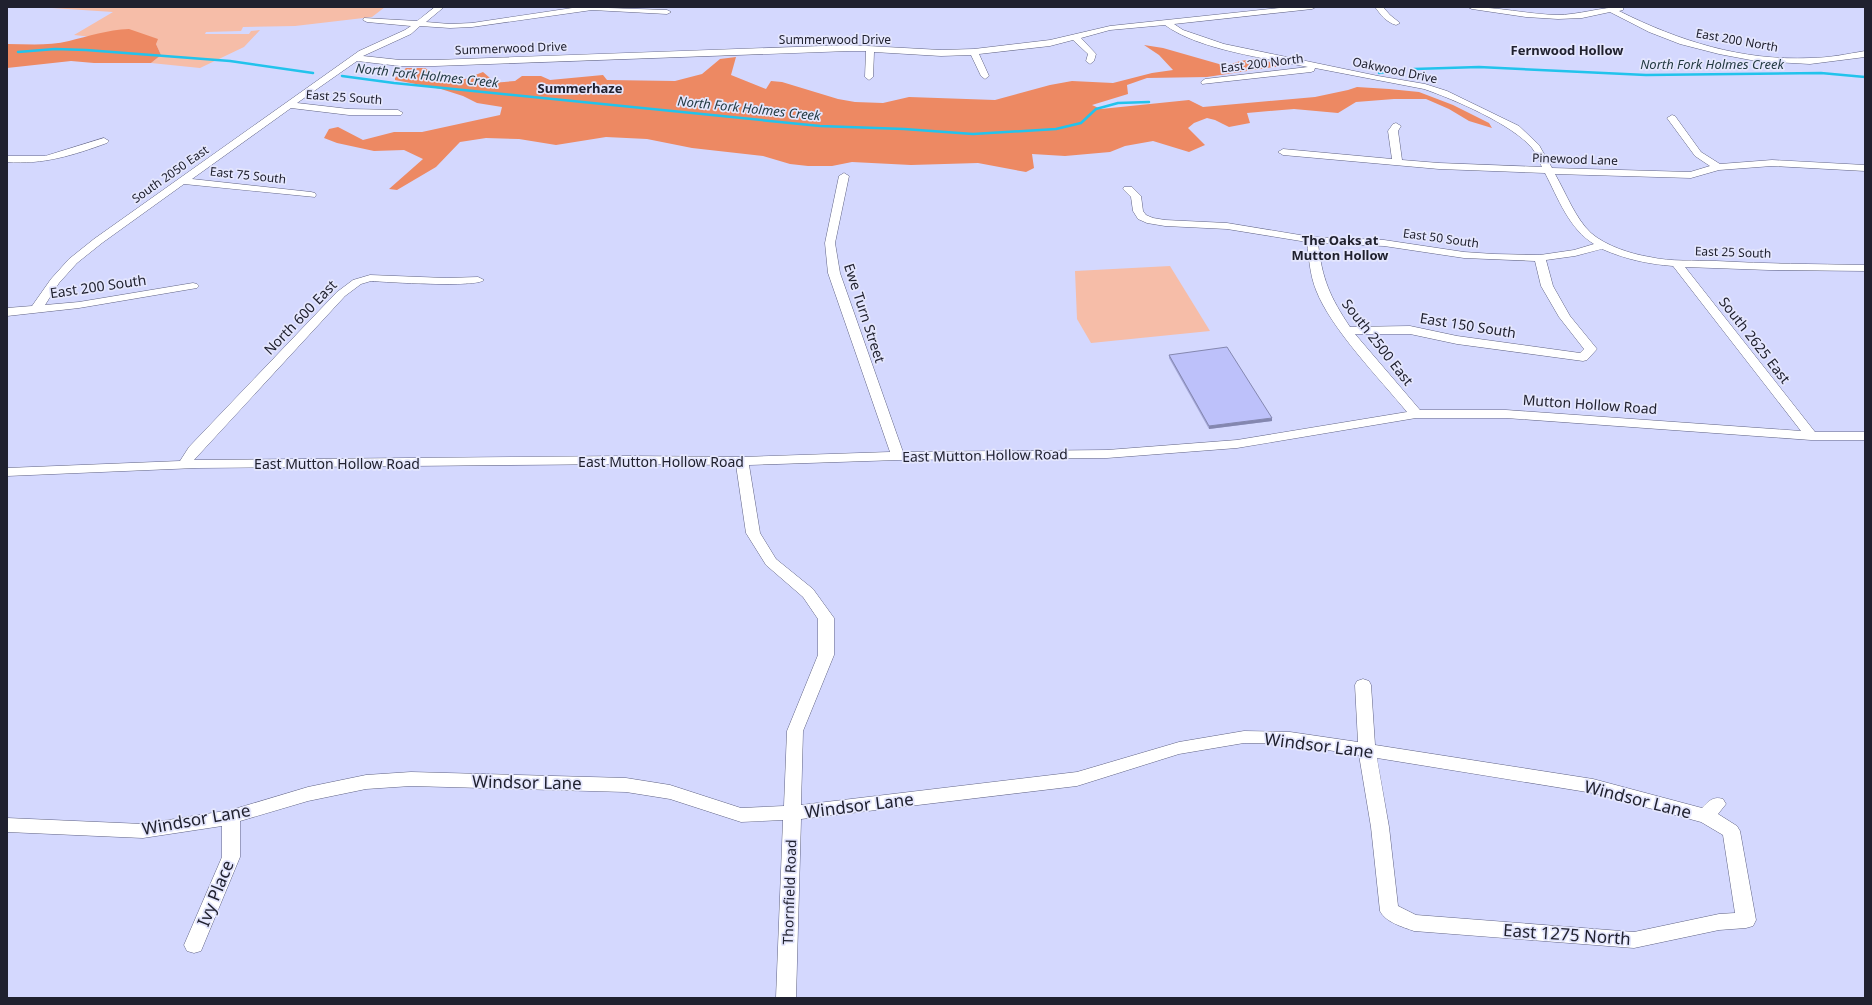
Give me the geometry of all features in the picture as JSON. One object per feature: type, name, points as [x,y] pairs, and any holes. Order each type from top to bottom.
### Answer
[{"type":"street","name":"South 2050 East","points":[[36,309],[55,281],[73,261],[98,241],[355,58],[408,32],[440,7]]},
{"type":"street","name":"Summerwood Drive","points":[[355,58],[400,63],[435,63],[870,48],[941,53],[974,52],[1050,43],[1110,28],[1312,7]]},
{"type":"street","points":[[1379,7],[1387,17],[1396,23]]},
{"type":"street","points":[[1472,7],[1525,15],[1559,17],[1586,15],[1626,7]]},
{"type":"street","points":[[367,20],[450,26],[472,25],[562,11],[592,8],[667,12]]},
{"type":"street","name":"East 200 North","points":[[1611,10],[1666,36],[1692,45],[1757,58],[1810,61],[1865,54]]},
{"type":"street","name":"Oakwood Drive","points":[[1167,22],[1180,32],[1222,46],[1425,87],[1444,93],[1516,128],[1536,147],[1576,222]]},
{"type":"street","points":[[1075,37],[1092,54],[1090,61]]},
{"type":"street","points":[[869,77],[870,48]]},
{"type":"street","points":[[974,52],[984,76]]},
{"type":"street","name":"East 200 North","points":[[1205,82],[1323,67]]},
{"type":"street","name":"East 25 South","points":[[289,106],[349,112],[398,113]]},
{"type":"street","points":[[1672,118],[1698,154],[1718,167]]},
{"type":"street","points":[[1396,126],[1393,131],[1397,163]]},
{"type":"street","points":[[7,159],[39,161],[56,158],[104,141]]},
{"type":"street","name":"Pinewood Lane","points":[[1283,152],[1397,163],[1691,175],[1718,167],[1772,163],[1865,168]]},
{"type":"street","name":"Ewe Turn Street","points":[[844,176],[830,243],[834,273],[898,456]]},
{"type":"street","name":"East 75 South","points":[[183,181],[311,195]]},
{"type":"street","name":"East 50 South","points":[[1128,188],[1136,196],[1138,211],[1142,217],[1151,221],[1227,226],[1312,240],[1384,243],[1464,256],[1540,258],[1574,253],[1603,245]]},
{"type":"street","name":"East 25 South","points":[[1576,222],[1588,236],[1603,245],[1626,255],[1651,260],[1769,267],[1865,268]]},
{"type":"street","name":"South 2500 East","points":[[1312,240],[1315,267],[1322,291],[1346,331],[1416,414]]},
{"type":"street","name":"East 150 South","points":[[1346,331],[1410,330],[1457,340],[1583,357],[1591,349],[1566,317],[1547,286],[1540,258]]},
{"type":"street","name":"South 2625 East","points":[[1676,262],[1811,436]]},
{"type":"street","name":"North 600 East","points":[[184,464],[194,450],[330,305],[341,294],[357,282],[370,278],[446,281],[478,280]]},
{"type":"street","name":"East 200 South","points":[[7,312],[79,305],[193,286]]},
{"type":"street","name":"Mutton Hollow Road","points":[[1313,431],[1416,414],[1506,414],[1811,436],[1865,436]]},
{"type":"street","name":"East Mutton Hollow Road","points":[[7,472],[184,464],[627,460],[742,461],[898,456],[1151,452],[1237,444],[1313,431]]},
{"type":"street","name":"Thornfield Road","points":[[742,461],[752,533],[771,562],[808,593],[826,618],[826,655],[795,731],[786,998]]},
{"type":"street","points":[[1363,685],[1367,750]]},
{"type":"street","name":"Windsor Lane","points":[[7,825],[143,831],[231,817],[308,794],[366,782],[411,779],[626,785],[670,792],[741,815],[792,813],[1077,779],[1179,748],[1244,737],[1290,738],[1593,786],[1712,810],[1731,831],[1746,920]]},
{"type":"street","name":"East 1275 North","points":[[1367,750],[1380,827],[1389,911],[1414,923],[1634,940],[1719,922],[1746,920]]},
{"type":"street","name":"Ivy Place","points":[[194,945],[231,858],[231,817]]},
{"type":"shaded area","points":[[385,7],[372,17],[295,26],[243,27],[241,31],[206,32],[205,34],[249,34],[251,31],[260,30],[244,47],[200,68],[151,63],[161,55],[156,44],[74,35],[113,12],[52,8]]},
{"type":"shaded area","points":[[129,29],[158,39],[156,44],[161,55],[151,63],[94,63],[71,61],[7,68],[7,44],[54,44],[106,32]]},
{"type":"shaded area","points":[[1144,45],[1163,48],[1226,66],[1240,61],[1254,59],[1288,65],[1207,77],[1147,78],[1127,85],[1128,94],[1092,105],[1101,109],[1189,100],[1203,107],[1315,97],[1357,87],[1419,92],[1453,105],[1489,123],[1492,128],[1469,121],[1449,109],[1426,99],[1394,99],[1356,102],[1338,113],[1294,109],[1247,113],[1250,123],[1229,127],[1207,118],[1194,123],[1188,128],[1205,145],[1189,152],[1153,141],[1125,146],[1110,152],[1065,156],[1032,154],[1034,168],[1026,172],[978,163],[911,165],[852,162],[832,166],[808,166],[790,164],[763,156],[692,148],[647,139],[606,137],[556,145],[519,139],[486,138],[460,142],[436,167],[397,190],[389,189],[423,159],[404,150],[374,151],[337,143],[324,138],[329,129],[338,127],[363,140],[394,132],[422,132],[500,115],[502,107],[477,103],[463,96],[441,89],[395,80],[395,78],[406,68],[425,68],[438,77],[465,79],[483,72],[490,78],[492,83],[515,81],[522,76],[541,76],[550,80],[603,75],[607,80],[675,81],[702,74],[720,59],[736,57],[731,75],[766,89],[771,81],[782,82],[838,99],[855,102],[883,103],[909,97],[995,100],[1050,85],[1072,81],[1113,83],[1152,73],[1173,70],[1159,55]]},
{"type":"shaded area","points":[[1170,266],[1210,331],[1091,343],[1077,319],[1075,271]]},
{"type":"building","points":[[1227,347],[1272,418],[1209,426],[1169,355]]},
{"type":"waterway","name":"North Fork Holmes Creek","points":[[18,52],[55,49],[86,50],[230,61],[313,73]]},
{"type":"waterway","name":"North Fork Holmes Creek","points":[[1414,69],[1479,67],[1646,75],[1821,73],[1865,77]]},
{"type":"waterway","name":"North Fork Holmes Creek","points":[[1379,73],[1386,72]]},
{"type":"waterway","name":"North Fork Holmes Creek","points":[[342,76],[394,83],[820,126],[904,129],[973,134],[1056,129],[1081,123],[1096,109],[1118,103],[1149,102]]},
{"type":"district","name":"Fernwood Hollow","points":[[1567,50]]},
{"type":"district","name":"Summerhaze","points":[[580,88]]},
{"type":"district","name":"The Oaks at Mutton Hollow","points":[[1340,248]]}]
